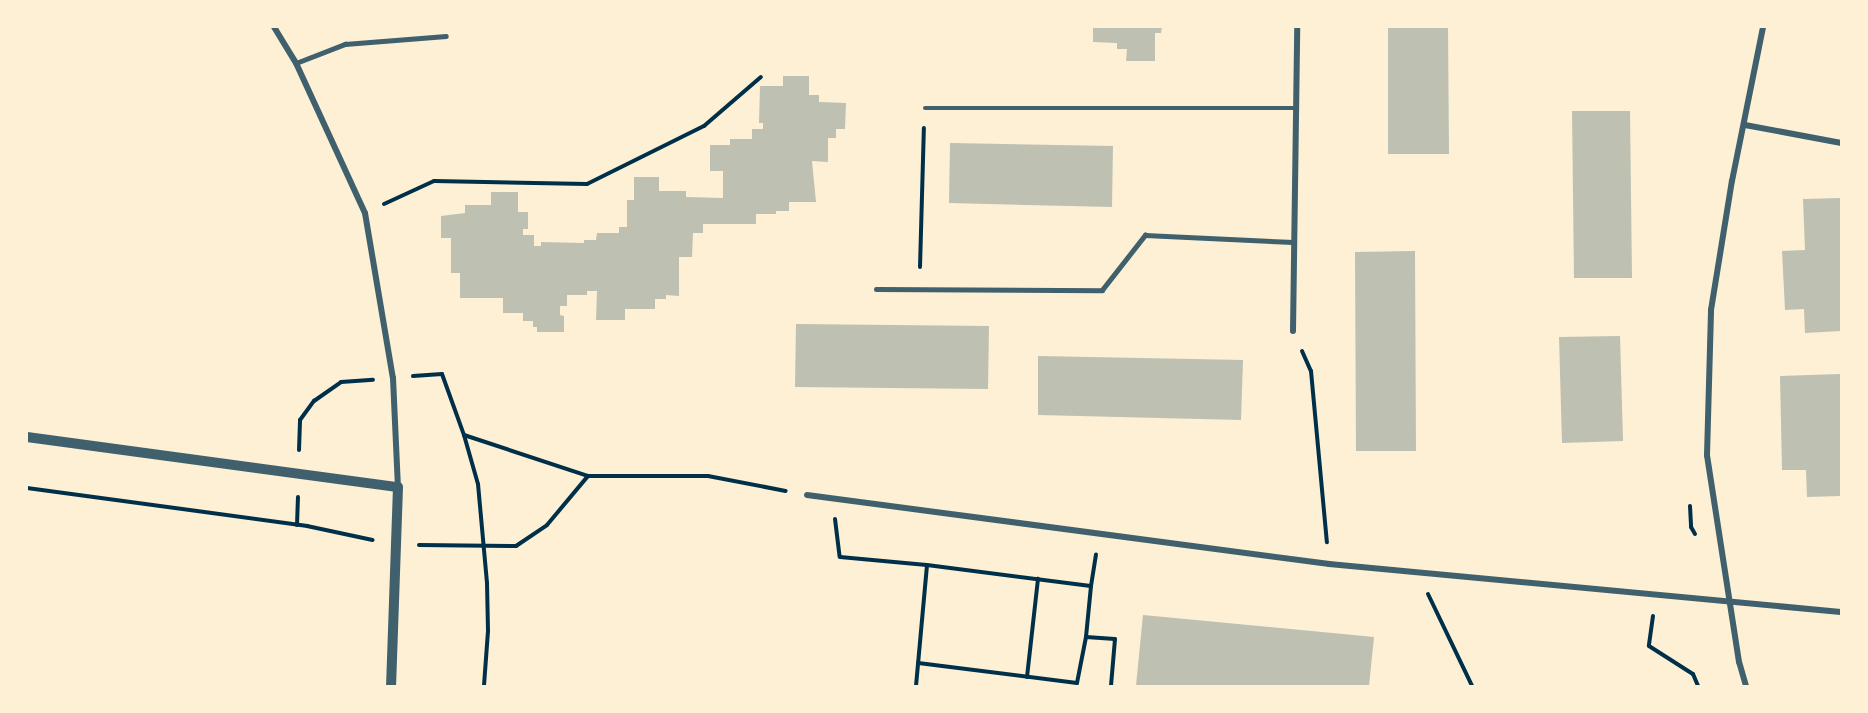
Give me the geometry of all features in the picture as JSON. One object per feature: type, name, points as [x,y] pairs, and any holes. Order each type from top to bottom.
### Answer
[{"type":"street","points":[[274,27],[296,63],[365,213],[393,378],[398,487],[391,686]]},
{"type":"street","points":[[1293,331],[1297,27]]},
{"type":"street","points":[[1746,686],[1739,662],[1707,455],[1711,310],[1732,181],[1763,27]]},
{"type":"street","points":[[1745,125],[1841,143]]},
{"type":"street","points":[[27,437],[398,487]]},
{"type":"street","points":[[807,495],[1329,564],[1841,612]]},
{"type":"lane","points":[[296,63],[345,44],[446,36]]},
{"type":"lane","points":[[925,108],[1296,108]]},
{"type":"lane","points":[[876,289],[1102,290],[1145,235],[1293,242]]},
{"type":"path","points":[[365,213],[434,181],[587,184],[704,126],[761,77]]},
{"type":"path","points":[[920,289],[925,108]]},
{"type":"path","points":[[1293,331],[1311,371],[1329,564]]},
{"type":"path","points":[[442,374],[464,435],[478,484],[487,583],[488,631],[484,686]]},
{"type":"path","points":[[341,382],[393,378]]},
{"type":"path","points":[[464,435],[588,476],[708,476],[807,495]]},
{"type":"path","points":[[27,488],[307,526],[395,544],[516,546],[547,525],[588,476]]},
{"type":"path","points":[[832,498],[840,557],[927,565],[1091,586]]},
{"type":"path","points":[[918,663],[1077,683],[1086,637],[1099,534]]},
{"type":"path","points":[[916,686],[927,565]]},
{"type":"path","points":[[1417,572],[1472,686]]},
{"type":"path","points":[[1027,677],[1038,579]]},
{"type":"path","points":[[1655,596],[1649,646],[1693,674],[1698,686]]},
{"type":"path","points":[[1086,637],[1115,639],[1111,686]]},
{"type":"building","points":[[1093,27],[1162,27],[1161,33],[1155,33],[1155,61],[1126,61],[1127,49],[1117,49],[1117,43],[1093,42]]},
{"type":"building","points":[[1388,27],[1448,27],[1449,154],[1388,154]]},
{"type":"building","points":[[783,76],[809,76],[809,95],[819,95],[819,102],[846,103],[845,129],[836,129],[836,138],[828,138],[828,162],[812,161],[816,202],[789,202],[789,211],[776,211],[776,214],[756,214],[756,224],[703,224],[703,233],[693,233],[692,257],[679,257],[679,296],[666,295],[666,299],[655,299],[655,309],[625,309],[625,320],[596,320],[597,291],[587,291],[587,295],[567,295],[567,306],[560,306],[560,315],[564,316],[564,332],[537,332],[537,327],[533,327],[533,321],[523,321],[523,313],[503,313],[503,298],[460,298],[460,273],[451,273],[451,238],[441,238],[441,216],[465,213],[465,205],[491,205],[491,192],[518,192],[518,212],[528,212],[528,229],[523,229],[523,235],[534,235],[534,246],[541,246],[541,242],[584,243],[584,240],[596,240],[597,233],[619,233],[619,227],[627,227],[627,200],[634,200],[634,177],[659,177],[659,191],[686,191],[686,197],[723,198],[723,171],[710,171],[710,145],[730,145],[730,139],[752,139],[752,129],[763,129],[763,123],[759,123],[760,86],[783,86]]},
{"type":"building","points":[[1572,111],[1630,111],[1632,278],[1574,278]]},
{"type":"building","points":[[950,143],[1113,146],[1112,207],[949,203]]},
{"type":"building","points":[[1841,198],[1841,331],[1805,333],[1804,309],[1785,310],[1782,251],[1805,250],[1803,199]]},
{"type":"building","points":[[1415,251],[1416,451],[1356,451],[1355,252]]},
{"type":"building","points":[[796,324],[989,326],[988,389],[795,387]]},
{"type":"building","points":[[1620,336],[1623,441],[1562,443],[1559,337]]},
{"type":"building","points":[[1038,356],[1243,360],[1241,420],[1038,415]]},
{"type":"building","points":[[1840,374],[1841,496],[1807,497],[1806,470],[1782,470],[1780,376]]},
{"type":"building","points":[[1143,615],[1374,637],[1369,686],[1136,686]]}]
